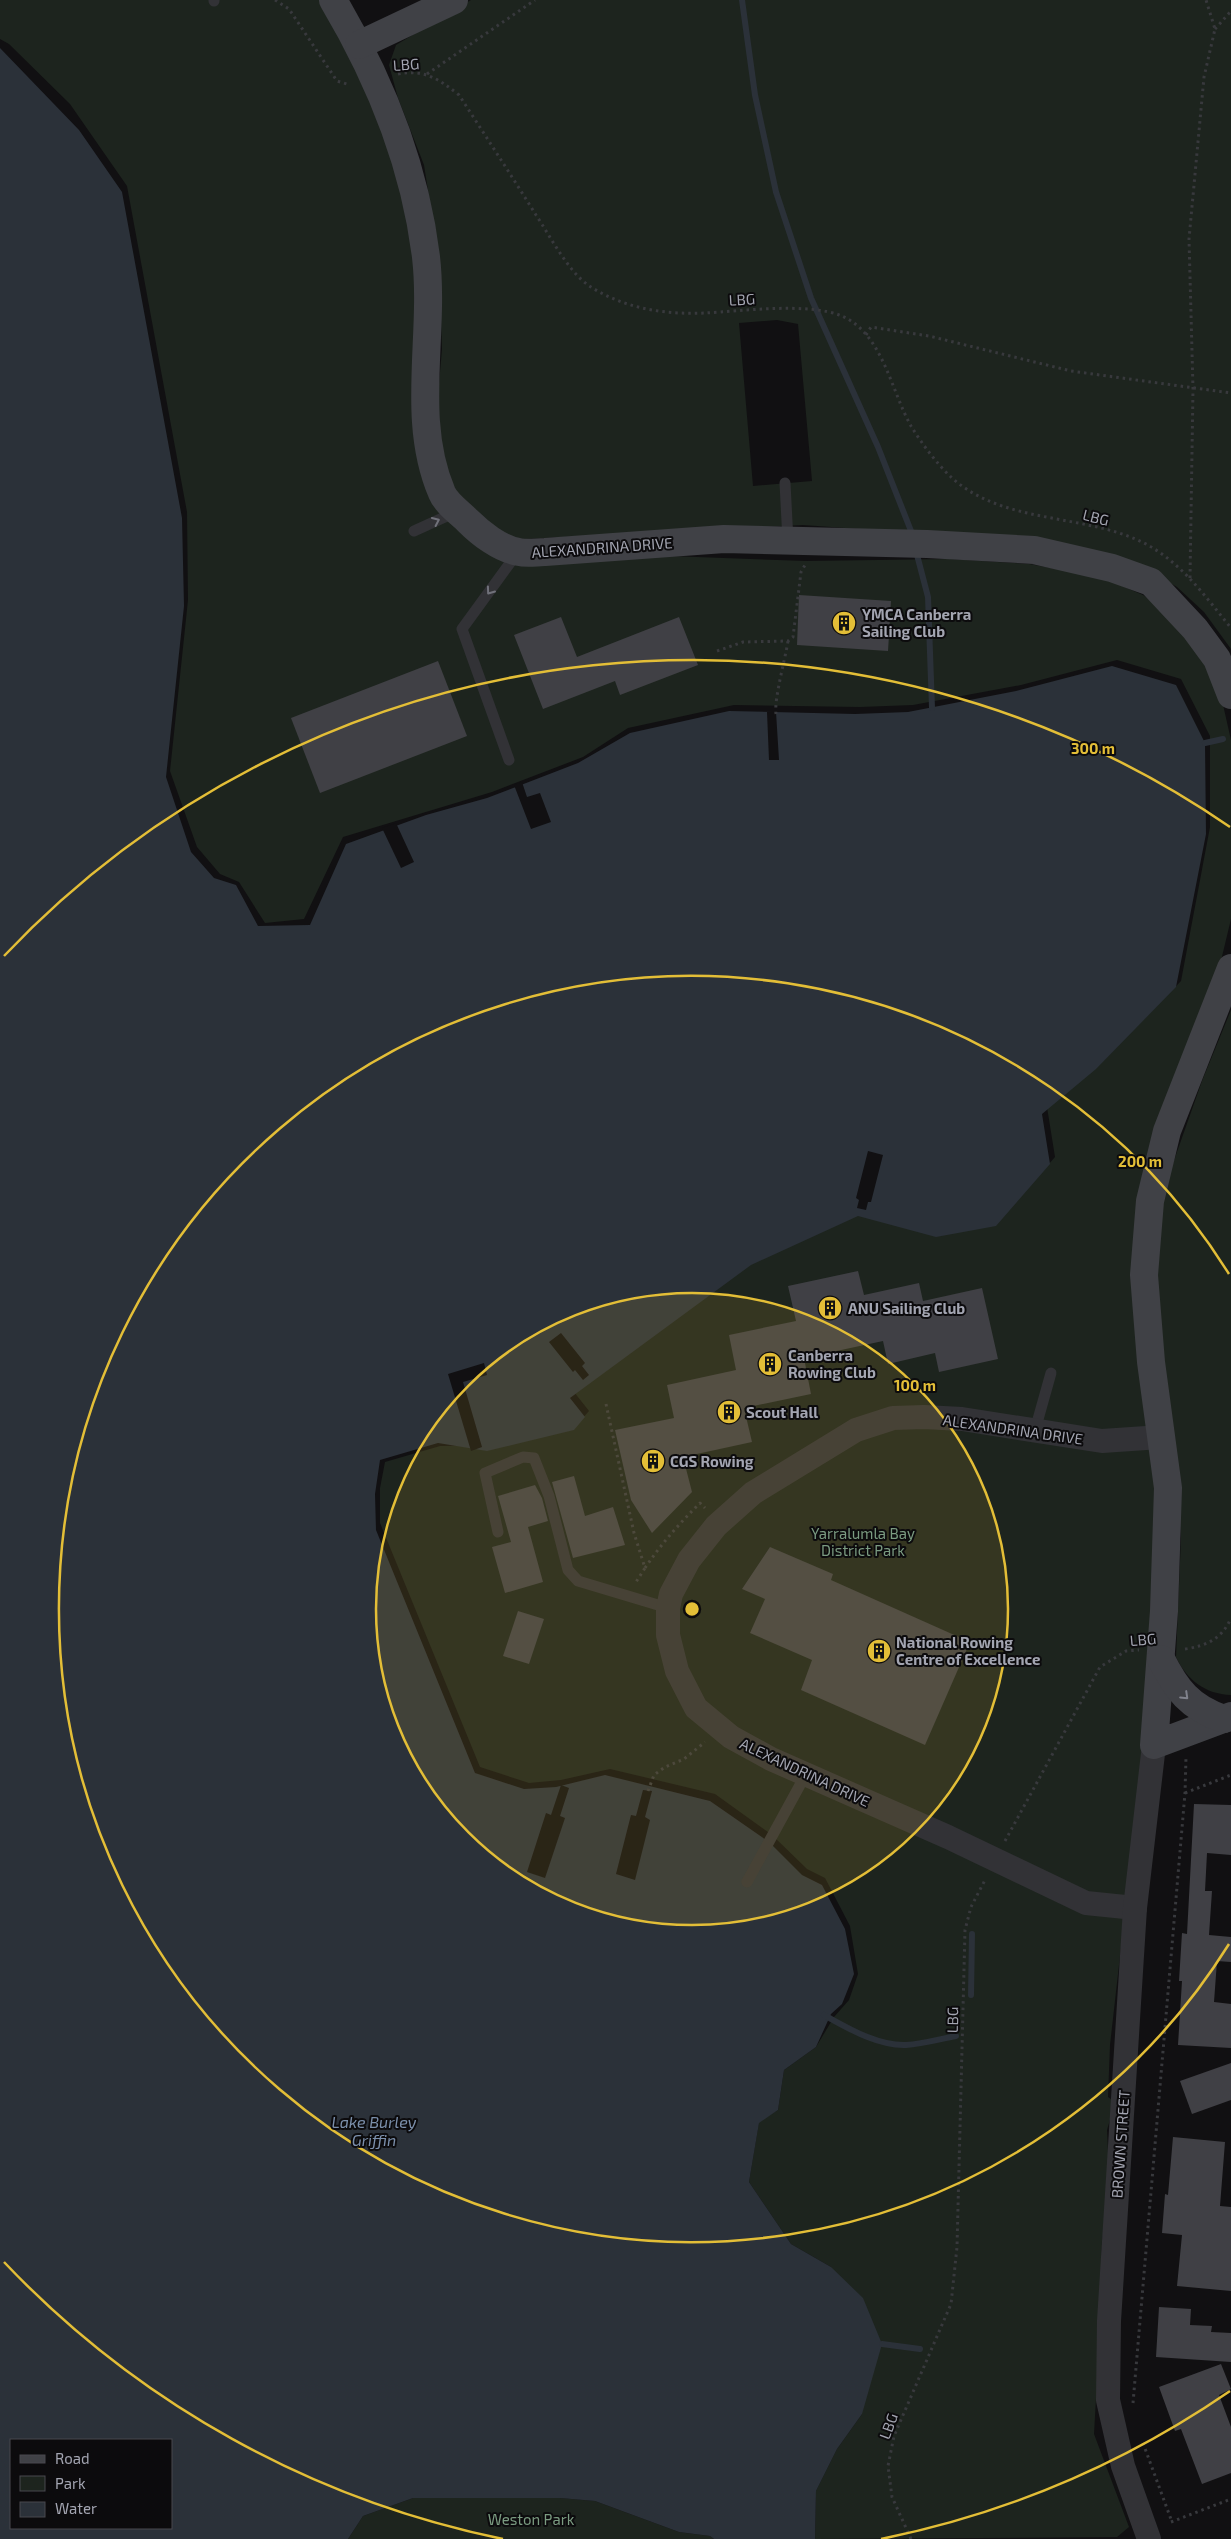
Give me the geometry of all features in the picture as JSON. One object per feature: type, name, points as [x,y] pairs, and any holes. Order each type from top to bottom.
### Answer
[{"type":"main road","name":"ALEXANDRINA DRIVE","points":[[333,0],[376,79],[408,164],[426,258],[426,413],[432,456],[442,495],[482,533],[518,552],[545,552],[724,539],[915,544],[1034,550],[1112,568],[1151,582],[1195,629],[1217,659],[1231,695]]},
{"type":"main road","points":[[359,45],[454,0]]},
{"type":"main road","points":[[1227,1717],[1154,1745],[1161,1654],[1168,1488],[1151,1362],[1144,1275],[1150,1202],[1168,1131],[1231,968]]},
{"type":"main road","points":[[1161,1654],[1174,1684],[1188,1699],[1206,1713],[1227,1717]]},
{"type":"street","name":"ALEXANDRINA DRIVE","points":[[1135,1908],[1086,1903],[747,1746],[720,1728],[696,1708],[676,1671],[668,1634],[668,1608],[671,1594],[689,1560],[716,1526],[753,1493],[856,1430],[893,1418],[924,1417],[962,1418],[1102,1441],[1161,1437]]},
{"type":"street","name":"BROWN STREET","points":[[1148,2535],[1123,2466],[1108,2400],[1110,2321],[1135,1908],[1154,1745]]},
{"type":"lane","points":[[785,483],[788,541]]},
{"type":"lane","points":[[414,531],[458,511]]},
{"type":"lane","points":[[509,760],[467,649],[462,629],[518,552]]},
{"type":"lane","points":[[1035,1430],[1051,1373]]},
{"type":"lane","points":[[498,1532],[485,1473],[524,1457],[534,1458],[550,1496],[568,1570],[578,1581],[668,1608]]},
{"type":"lane","points":[[747,1882],[806,1774]]},
{"type":"path","name":"LBG","points":[[275,0],[289,9],[337,81],[353,85],[414,72],[427,74],[445,83],[459,95],[555,244],[585,283],[599,292],[632,306],[685,314],[767,309],[810,310],[830,312],[845,318],[866,335],[878,354],[911,425],[952,478],[974,494],[995,504],[1119,534],[1142,542],[1160,552],[1190,579],[1231,628]]},
{"type":"path","points":[[427,74],[534,0]]},
{"type":"path","points":[[1190,579],[1193,389],[1189,239],[1204,77],[1214,28],[1206,0]]},
{"type":"path","points":[[1214,28],[1231,11]]},
{"type":"path","points":[[866,335],[870,327],[929,336],[1071,370],[1231,394]]},
{"type":"path","points":[[717,651],[743,642],[788,641],[793,637],[801,572],[806,565],[813,563]]},
{"type":"path","points":[[776,714],[774,706],[781,683],[788,641]]},
{"type":"path","points":[[606,1404],[634,1533],[645,1568],[627,1595]]},
{"type":"path","name":"LBG","points":[[911,2539],[892,2497],[888,2466],[894,2436],[951,2304],[957,2247],[965,1930],[971,1907],[994,1861],[1100,1667],[1126,1651],[1161,1654],[1212,1642],[1226,1629],[1231,1618]]},
{"type":"path","points":[[648,1790],[654,1775],[665,1767],[684,1759],[720,1728]]},
{"type":"path","points":[[1132,2413],[1186,1793],[1186,1733]]},
{"type":"path","points":[[1186,1793],[1231,1775]]},
{"type":"path","points":[[1142,2440],[1172,2522]]},
{"type":"path","points":[[1148,2535],[1172,2522],[1231,2499]]},
{"type":"green space","name":"Yarralumla Bay District Park","points":[[0,0],[325,0],[398,162],[416,256],[433,493],[535,551],[806,561],[949,559],[1029,564],[1101,577],[1143,595],[1185,626],[1219,687],[1231,740],[1231,919],[1219,969],[1157,1129],[1157,1481],[1144,1743],[1110,2045],[1108,2097],[1115,2102],[1107,2130],[1110,2197],[1102,2241],[1101,2274],[1119,2386],[1096,2398],[1094,2434],[1129,2527],[1117,2537],[815,2539],[816,2491],[837,2449],[862,2414],[831,2267],[791,2244],[749,2182],[759,2122],[778,2110],[784,2070],[816,2047],[834,2017],[849,2000],[858,1974],[850,1926],[825,1878],[807,1869],[772,1835],[715,1794],[610,1769],[561,1780],[529,1783],[480,1767],[380,1523],[380,1488],[385,1462],[440,1446],[492,1445],[578,1423],[589,1411],[574,1392],[753,1257],[856,1209],[1000,1219],[1055,1157],[1047,1107],[1101,1063],[1181,981],[1210,827],[1210,736],[1181,679],[1117,660],[1021,685],[913,705],[860,707],[734,705],[628,728],[583,757],[492,792],[343,837],[304,919],[265,923],[239,882],[220,874],[197,847],[170,771],[188,600],[187,512],[127,186],[70,104],[9,44],[0,39]]},
{"type":"green space","points":[[471,0],[1231,0],[1231,649],[1204,612],[1177,587],[1143,567],[1029,541],[803,525],[524,539],[505,536],[480,517],[452,488],[440,439],[438,395],[442,349],[439,259],[424,165],[398,98],[389,65],[396,45]],"holes":[[[777,320],[798,324],[812,481],[753,486],[739,323]]]},
{"type":"green space","points":[[1231,1010],[1231,1695],[1205,1689],[1191,1679],[1176,1657],[1181,1538],[1176,1452],[1162,1372],[1157,1260],[1165,1186],[1202,1081]]},
{"type":"green space","name":"Weston Park","points":[[413,2498],[560,2498],[595,2501],[679,2532],[710,2536],[714,2539],[348,2539],[363,2516]]},
{"type":"water","name":"Lake Burley Griffin","points":[[0,48],[79,130],[122,192],[182,518],[184,606],[166,777],[191,852],[214,878],[236,885],[258,926],[310,925],[346,844],[426,815],[487,798],[578,763],[630,733],[729,711],[855,714],[908,712],[1016,691],[1112,666],[1176,685],[1205,743],[1206,834],[1176,987],[1096,1069],[1042,1114],[1050,1164],[996,1226],[936,1237],[858,1216],[751,1265],[570,1398],[585,1417],[574,1430],[487,1451],[438,1443],[380,1460],[375,1494],[376,1530],[475,1773],[524,1789],[556,1787],[605,1775],[710,1801],[769,1842],[802,1875],[822,1885],[845,1929],[854,1974],[842,2004],[831,2014],[816,2047],[784,2070],[778,2110],[759,2123],[749,2182],[791,2244],[831,2267],[863,2298],[882,2344],[862,2414],[837,2449],[816,2491],[815,2539],[714,2539],[710,2536],[679,2532],[595,2501],[560,2498],[413,2498],[363,2516],[348,2539],[0,2539]]},
{"type":"pier","points":[[767,712],[776,712],[779,760],[769,760]]},
{"type":"pier","points":[[522,782],[527,797],[540,793],[551,822],[531,829],[514,785]]},
{"type":"pier","points":[[396,823],[414,862],[401,868],[382,828]]},
{"type":"pier","points":[[868,1151],[883,1155],[871,1202],[868,1202],[866,1210],[857,1208],[859,1200],[856,1198]]},
{"type":"pier","points":[[561,1333],[585,1363],[582,1366],[589,1375],[583,1380],[575,1370],[573,1372],[549,1342]]},
{"type":"pier","points":[[484,1363],[487,1375],[463,1382],[482,1447],[471,1451],[448,1374]]},
{"type":"pier","points":[[561,1785],[569,1788],[560,1816],[565,1818],[545,1878],[527,1872],[546,1813],[551,1815]]},
{"type":"pier","points":[[643,1790],[652,1791],[645,1817],[650,1820],[635,1880],[616,1874],[631,1815],[636,1816]]},
{"type":"building","name":"YMCA Canberra Sailing Club","points":[[799,595],[891,601],[888,651],[797,645]]},
{"type":"building","points":[[561,617],[577,657],[679,617],[698,665],[620,695],[615,681],[543,709],[514,635]]},
{"type":"building","points":[[438,661],[467,736],[320,793],[291,718]]},
{"type":"building","points":[[858,1271],[864,1295],[919,1283],[923,1301],[982,1288],[998,1359],[939,1372],[935,1353],[888,1364],[883,1341],[804,1358],[811,1394],[744,1408],[752,1442],[683,1457],[692,1492],[652,1533],[631,1500],[615,1430],[674,1418],[667,1385],[736,1370],[729,1335],[796,1321],[788,1286]]},
{"type":"building","points":[[574,1476],[585,1516],[613,1507],[625,1545],[573,1558],[552,1482]]},
{"type":"building","points":[[535,1485],[542,1498],[548,1521],[528,1527],[543,1582],[505,1593],[492,1547],[511,1542],[498,1496]]},
{"type":"building","name":"National Rowing Centre of Excellence","points":[[770,1547],[833,1574],[831,1580],[970,1642],[925,1745],[801,1690],[812,1660],[750,1633],[765,1599],[742,1589]]},
{"type":"building","points":[[518,1611],[544,1619],[529,1664],[503,1656]]},
{"type":"building","points":[[1194,1804],[1231,1805],[1231,1855],[1207,1853],[1205,1891],[1212,1891],[1209,1935],[1231,1937],[1231,1962],[1217,1961],[1214,2002],[1231,2004],[1231,2048],[1178,2045],[1182,1981],[1179,1981],[1182,1933],[1187,1934]]},
{"type":"building","points":[[1231,2063],[1231,2100],[1192,2114],[1180,2081]]},
{"type":"building","points":[[1173,2137],[1225,2142],[1220,2206],[1231,2207],[1231,2291],[1177,2286],[1182,2235],[1162,2233],[1165,2194],[1168,2195]]},
{"type":"building","points":[[1159,2307],[1191,2309],[1190,2325],[1212,2326],[1211,2332],[1231,2333],[1231,2362],[1156,2357]]},
{"type":"building","points":[[1221,2364],[1231,2389],[1219,2395],[1231,2427],[1231,2473],[1202,2484],[1181,2429],[1175,2431],[1159,2387]]},
{"type":"waterway","points":[[742,0],[755,95],[776,192],[811,298],[878,447],[913,536]]},
{"type":"waterway","points":[[916,551],[928,597],[932,708]]},
{"type":"waterway","points":[[1205,743],[1223,739]]},
{"type":"waterway","points":[[971,1995],[972,1934]]},
{"type":"waterway","points":[[824,2015],[863,2035],[895,2045],[919,2044],[956,2036]]},
{"type":"waterway","points":[[882,2344],[920,2349]]},
{"type":"place","name":"YMCA Canberra Sailing Club","points":[[844,623]]},
{"type":"place","name":"ANU Sailing Club","points":[[830,1308]]},
{"type":"place","name":"Canberra Rowing Club","points":[[770,1364]]},
{"type":"place","name":"Scout Hall","points":[[729,1412]]},
{"type":"place","name":"CGS Rowing","points":[[653,1461]]},
{"type":"place","name":"National Rowing Centre of Excellence","points":[[879,1651]]}]
